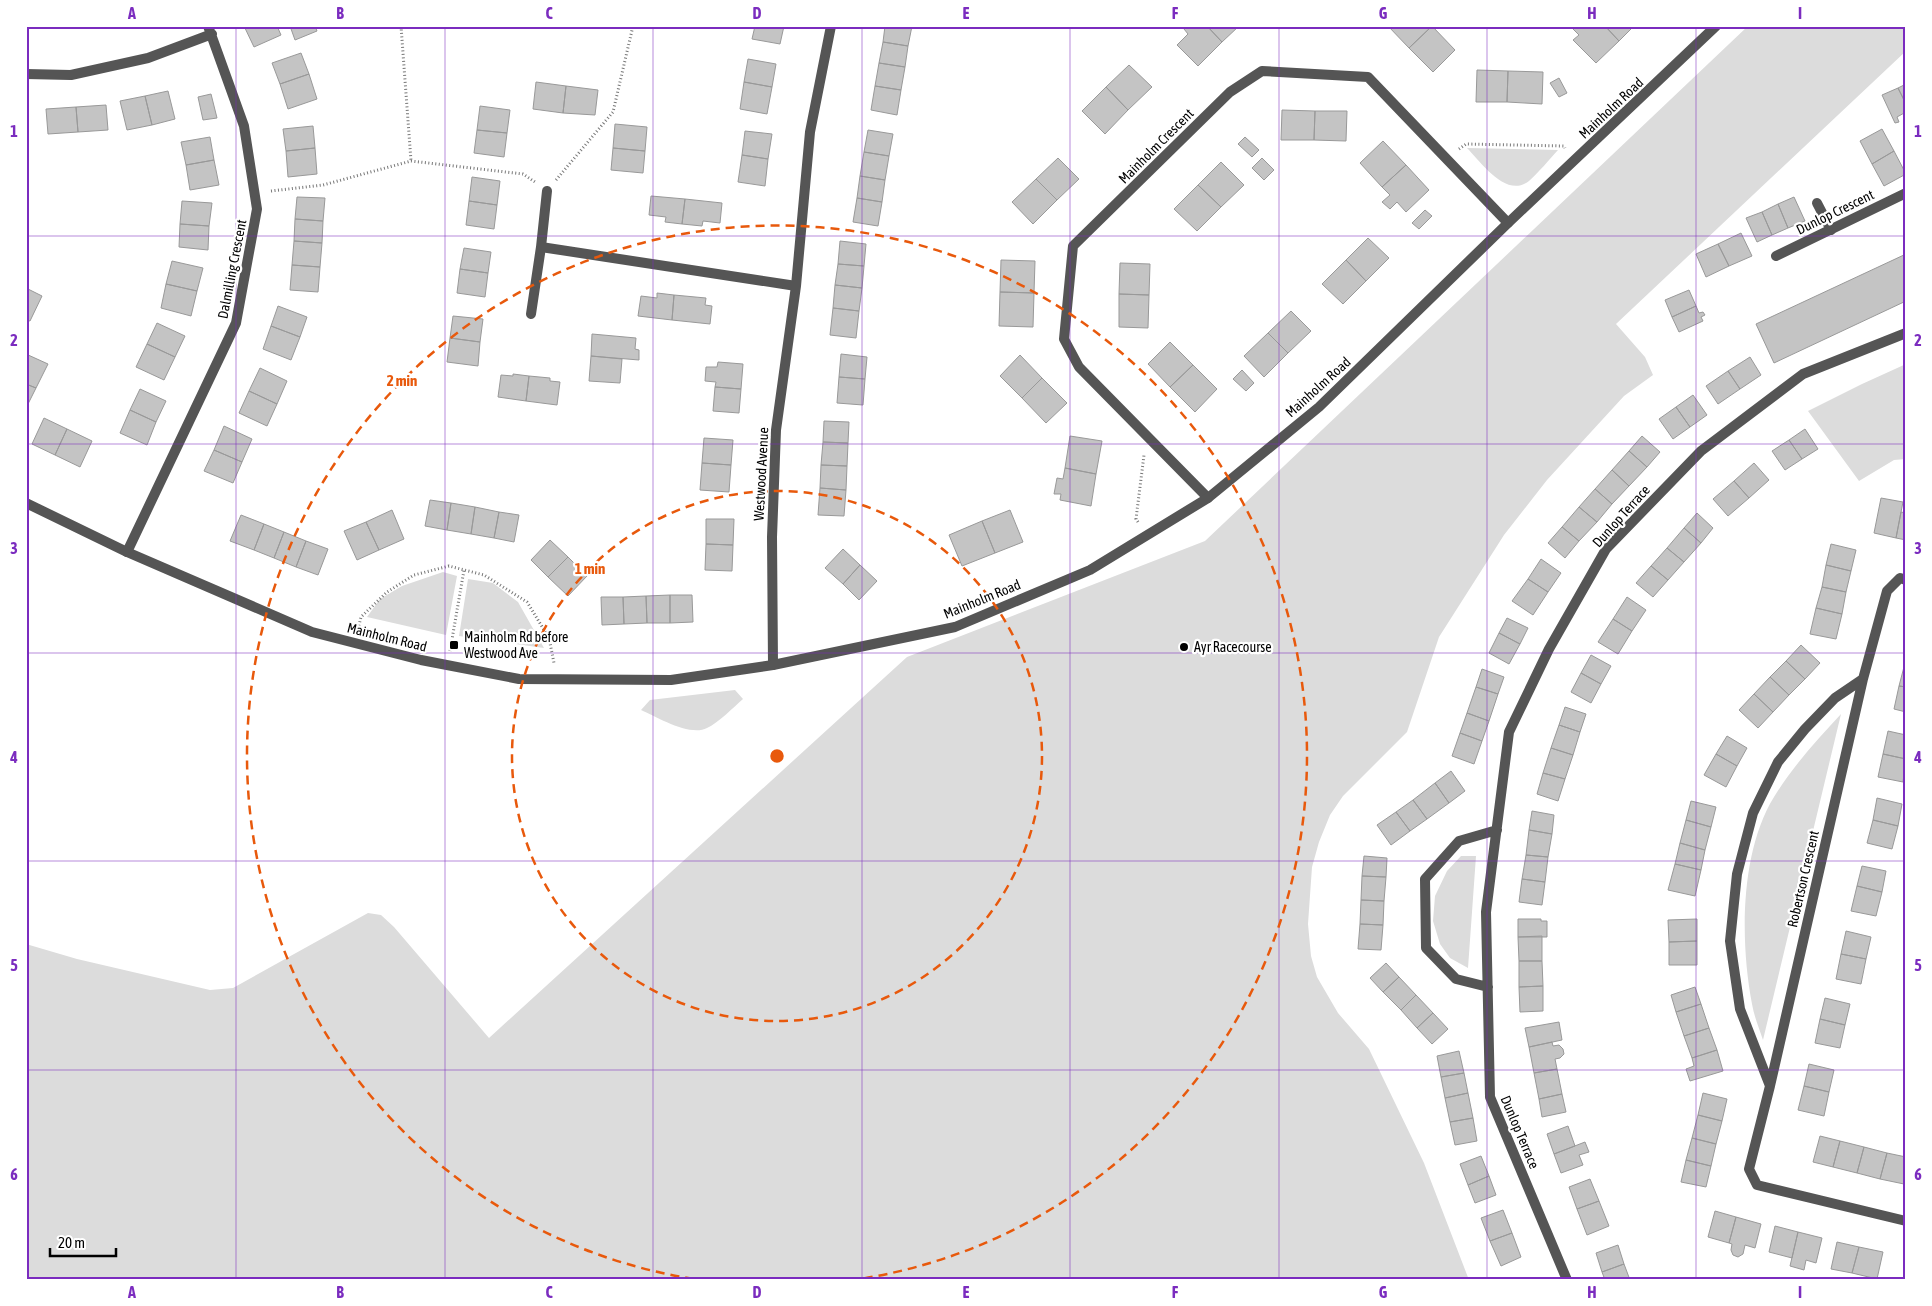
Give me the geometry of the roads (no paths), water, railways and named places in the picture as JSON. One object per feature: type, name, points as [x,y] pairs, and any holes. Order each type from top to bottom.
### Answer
[{"type":"street","name":"Westwood Avenue","points":[[773,665],[772,537],[776,430],[796,286],[810,132],[831,26]]},
{"type":"street","name":"Mainholm Road","points":[[26,503],[128,552],[312,632],[448,665],[519,678],[671,680],[773,665],[955,627],[1090,570],[1208,498],[1319,407],[1713,27]]},
{"type":"street","name":"Dalmilling Crescent","points":[[26,74],[71,75],[148,58],[210,30],[244,126],[257,209],[236,323],[128,552]]},
{"type":"street","name":"Mainholm Crescent","points":[[1208,498],[1079,367],[1064,339],[1073,246],[1230,92],[1262,71],[1368,77],[1508,223]]},
{"type":"street","points":[[532,314],[542,247],[546,191]]},
{"type":"street","name":"Dunlop Crescent","points":[[1776,256],[1906,193]]},
{"type":"street","points":[[1817,203],[1830,230]]},
{"type":"street","points":[[542,247],[796,286]]},
{"type":"street","name":"Dunlop Terrace","points":[[1567,1280],[1490,1097],[1486,912],[1510,732],[1549,649],[1606,549],[1701,451],[1804,374],[1906,333]]},
{"type":"street","name":"Robertson Crescent","points":[[1906,580],[1900,578],[1888,591],[1863,678],[1770,1086],[1748,1168],[1757,1185],[1906,1221]]},
{"type":"street","points":[[1770,1086],[1740,1010],[1730,942],[1737,874],[1753,813],[1778,762],[1805,729],[1835,698],[1863,678]]},
{"type":"street","points":[[1488,987],[1456,978],[1426,948],[1424,879],[1459,841],[1497,830]]},
{"type":"place","name":"Mainholm Rd before Westwood Ave","points":[[454,645]]},
{"type":"place","name":"Ayr Racecourse","points":[[1184,647]]}]
